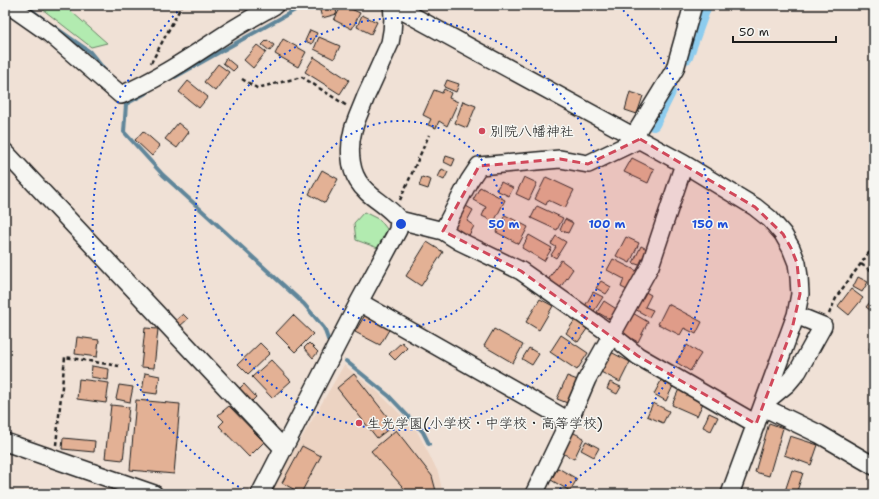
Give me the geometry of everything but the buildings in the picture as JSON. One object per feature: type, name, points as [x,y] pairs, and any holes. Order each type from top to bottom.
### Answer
[{"type":"street","points":[[9,5],[49,33],[121,95],[138,88],[275,5]]},
{"type":"street","points":[[392,5],[684,164],[755,207],[770,219],[783,234],[797,263],[800,294],[796,315],[730,494]]},
{"type":"street","points":[[392,5],[394,17],[390,43],[352,131],[352,164],[357,180],[369,194],[397,217],[443,231],[459,241],[521,271],[612,335],[638,356],[756,424]]},
{"type":"street","points":[[443,231],[469,181],[479,166],[560,159],[588,164],[637,138],[675,69],[693,5]]},
{"type":"street","points":[[5,152],[283,448]]},
{"type":"street","points":[[534,494],[569,421],[587,379],[650,266],[684,164]]},
{"type":"street","points":[[260,494],[359,302],[398,230],[397,217]]},
{"type":"street","points":[[359,302],[569,421]]},
{"type":"street","points":[[764,404],[787,384],[798,371],[823,326],[796,315]]},
{"type":"street","points":[[764,404],[874,466]]},
{"type":"street","points":[[5,442],[154,494]]},
{"type":"path","points":[[149,67],[182,5]]},
{"type":"path","points":[[242,78],[257,88],[302,77],[359,114]]},
{"type":"path","points":[[397,217],[429,135]]},
{"type":"path","points":[[823,326],[836,296],[874,246]]},
{"type":"path","points":[[861,264],[874,273]]},
{"type":"path","points":[[54,459],[65,357],[120,366]]},
{"type":"highlighted area","points":[[640,139],[755,207],[783,234],[791,248],[797,263],[800,294],[792,329],[756,424],[638,356],[521,271],[443,231],[479,166],[560,159],[588,164]]},
{"type":"shaded area","name":"生光学園(小学校・中学校・高等学校)","points":[[344,365],[378,392],[417,431],[438,472],[443,494],[269,494]]},
{"type":"green space","points":[[37,5],[64,5],[107,43],[91,47]]},
{"type":"green space","points":[[364,212],[380,220],[387,229],[378,248],[356,240],[354,223]]},
{"type":"waterway","points":[[25,5],[46,21]]},
{"type":"waterway","points":[[175,77],[304,5]]},
{"type":"waterway","points":[[686,57],[705,5]]},
{"type":"waterway","points":[[53,26],[90,52],[108,74]]},
{"type":"waterway","points":[[123,98],[126,104],[148,92]]},
{"type":"waterway","points":[[653,124],[669,92]]},
{"type":"waterway","points":[[126,104],[124,132],[163,175],[304,304],[324,328],[329,342]]},
{"type":"waterway","points":[[346,361],[389,396],[423,432],[429,444]]},
{"type":"place","name":"別院八幡神社","points":[[482,131]]},
{"type":"place","name":"生光学園(小学校・中学校・高等学校)","points":[[359,423]]}]
